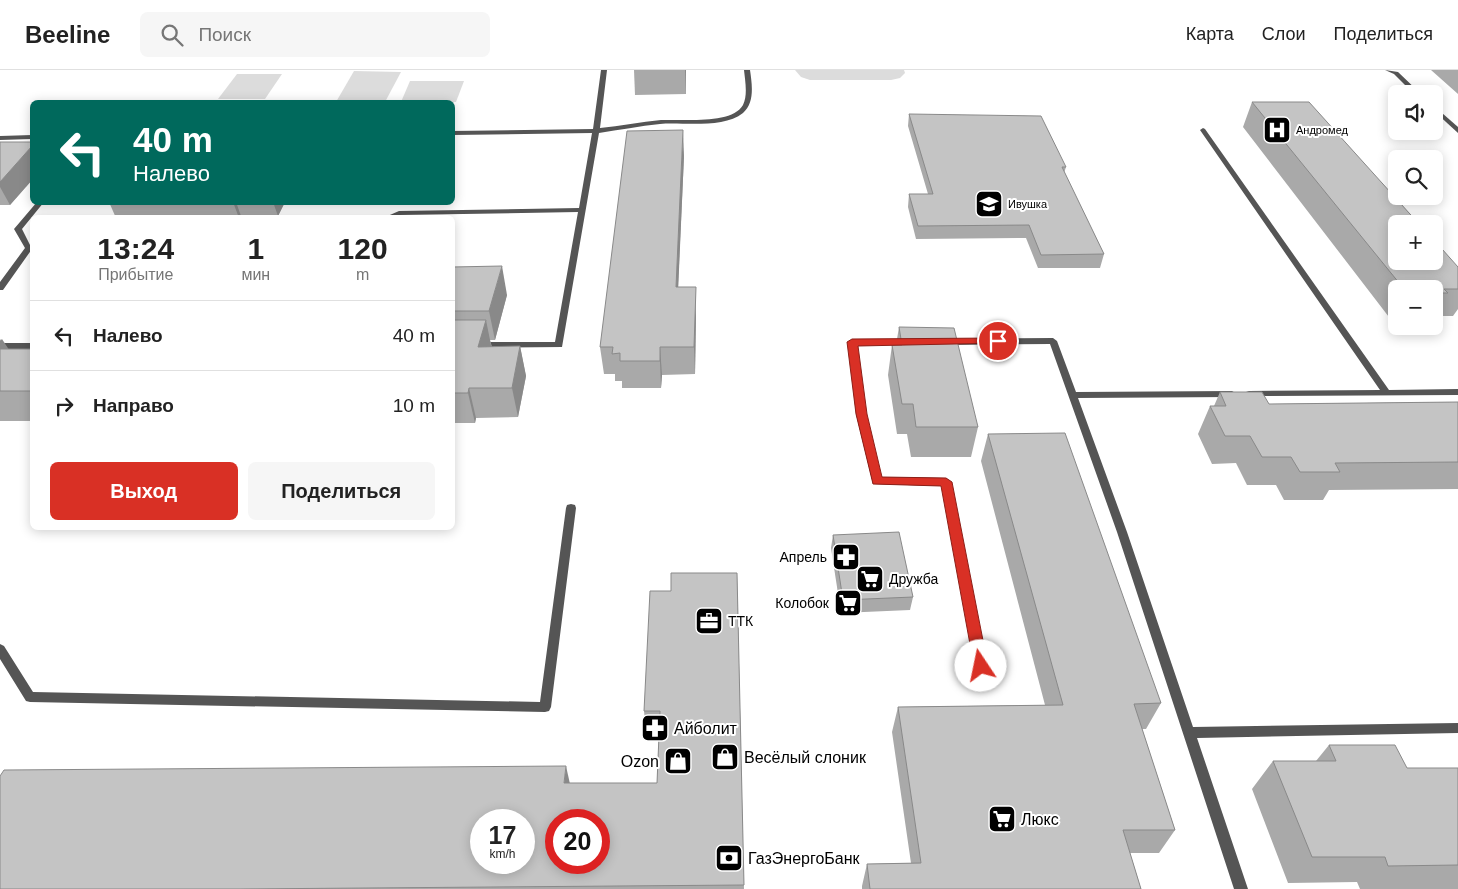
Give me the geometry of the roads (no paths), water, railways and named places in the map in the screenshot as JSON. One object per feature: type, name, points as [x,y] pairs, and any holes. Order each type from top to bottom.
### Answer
[{"type":"lane","points":[[455,345],[559,345],[596,131],[604,70]]},
{"type":"lane","points":[[455,133],[596,131],[663,122],[717,120],[740,112],[746,105],[747,70]]},
{"type":"lane","points":[[1388,70],[1396,73],[1409,85]]},
{"type":"lane","points":[[1443,117],[1458,131]]},
{"type":"lane","points":[[1202,130],[1386,392]]},
{"type":"lane","points":[[0,138],[30,137]]},
{"type":"lane","points":[[30,247],[18,229],[38,205]]},
{"type":"lane","points":[[394,215],[399,213],[582,210]]},
{"type":"lane","points":[[0,288],[30,249]]},
{"type":"lane","points":[[938,342],[1053,341],[1122,532],[1241,889]]},
{"type":"lane","points":[[919,342],[852,342],[861,414],[877,481],[946,482],[981,666]]},
{"type":"lane","points":[[0,346],[30,346]]},
{"type":"lane","points":[[1072,395],[1458,392]]},
{"type":"lane","points":[[0,649],[30,697],[545,707],[571,508]]},
{"type":"lane","points":[[1190,733],[1458,728]]},
{"type":"place","name":"Андромед","points":[[1277,130]]},
{"type":"place","name":"Ивушка","points":[[989,204]]},
{"type":"place","name":"Апрель","points":[[846,557]]},
{"type":"place","name":"Дружба","points":[[870,579]]},
{"type":"place","name":"Колобок","points":[[848,603]]},
{"type":"place","name":"ТТК","points":[[709,621]]},
{"type":"place","name":"Айболит","points":[[655,728]]},
{"type":"place","name":"Весёлый слоник","points":[[725,757]]},
{"type":"place","name":"Ozon","points":[[678,761]]},
{"type":"place","name":"Люкс","points":[[1002,819]]},
{"type":"place","name":"ГазЭнергоБанк","points":[[729,858]]}]
